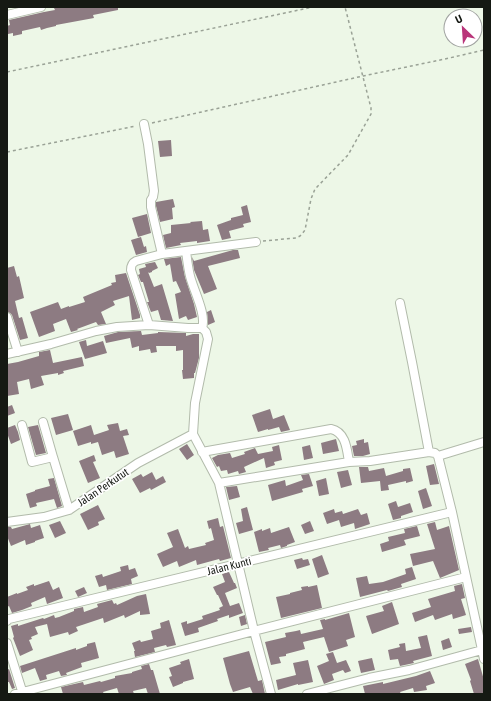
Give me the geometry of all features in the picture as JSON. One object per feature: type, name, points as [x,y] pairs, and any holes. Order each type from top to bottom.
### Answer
[{"type":"street","points":[[7,15],[41,7]]},
{"type":"street","points":[[144,124],[154,192],[151,200],[151,207],[162,254]]},
{"type":"street","points":[[149,325],[132,274],[131,266],[133,263],[162,254],[256,242]]},
{"type":"street","points":[[186,251],[190,276],[199,301],[204,323],[202,328]]},
{"type":"street","points":[[400,303],[429,452]]},
{"type":"street","points":[[7,317],[18,352]]},
{"type":"street","points":[[7,354],[117,327],[149,325],[202,328],[206,332],[208,339],[195,403],[193,434],[219,482],[254,631],[271,694]]},
{"type":"street","points":[[43,422],[69,510]]},
{"type":"street","points":[[22,425],[32,462],[53,457]]},
{"type":"street","points":[[202,452],[331,429],[338,432],[343,438],[346,444],[349,462]]},
{"type":"street","name":"Jalan Perkutut","points":[[7,522],[44,517],[69,510],[138,463],[193,434]]},
{"type":"street","points":[[438,456],[484,442]]},
{"type":"street","points":[[219,482],[349,462],[370,461],[429,452],[435,453],[438,456],[452,512],[484,659]]},
{"type":"street","name":"Jalan Kunti","points":[[7,620],[452,512]]},
{"type":"street","points":[[7,643],[20,693],[254,631],[466,578]]},
{"type":"street","points":[[307,694],[369,678],[409,670],[482,650]]},
{"type":"path","points":[[7,72],[313,7]]},
{"type":"path","points":[[256,242],[296,238],[302,234],[305,230],[311,199],[315,189],[348,155],[371,114],[371,108],[345,7]]},
{"type":"path","points":[[7,152],[144,124],[484,50]]},
{"type":"building","points":[[118,7],[118,10],[93,15],[94,18],[56,25],[41,30],[40,27],[22,31],[22,34],[13,36],[13,33],[8,34],[7,26],[10,25],[9,20],[55,10],[54,8]]},
{"type":"building","points":[[171,140],[172,156],[160,157],[158,141]]},
{"type":"building","points":[[173,199],[175,207],[172,208],[173,219],[160,222],[156,202]]},
{"type":"building","points":[[247,205],[251,222],[243,224],[244,227],[229,231],[231,238],[222,240],[217,225],[231,220],[231,218],[243,215],[241,207]]},
{"type":"building","points":[[147,214],[151,233],[138,237],[132,218]]},
{"type":"building","points":[[202,221],[203,230],[208,229],[210,241],[180,243],[181,245],[166,248],[163,235],[171,233],[171,225]]},
{"type":"building","points":[[141,237],[144,247],[146,246],[147,252],[136,255],[131,240]]},
{"type":"building","points":[[233,250],[238,250],[240,258],[208,266],[217,289],[204,294],[194,270],[192,257],[194,261]]},
{"type":"building","points":[[181,257],[185,277],[197,317],[188,320],[186,316],[179,319],[175,294],[181,292],[176,281],[173,282],[170,264],[166,266],[164,259]]},
{"type":"building","points":[[155,262],[158,268],[152,272],[148,272],[154,287],[162,284],[173,321],[161,320],[158,310],[151,312],[147,302],[149,302],[143,282],[141,282],[138,275],[140,274],[139,269],[146,267],[145,264]]},
{"type":"building","points":[[14,266],[17,277],[19,276],[24,298],[15,301],[19,318],[22,317],[28,338],[20,340],[12,315],[7,312],[7,268]]},
{"type":"building","points":[[126,273],[140,318],[132,320],[129,296],[113,301],[115,305],[101,312],[106,324],[98,325],[96,322],[71,332],[66,319],[53,324],[55,331],[39,337],[30,312],[58,302],[61,309],[85,302],[83,297],[112,285],[111,283],[116,282],[115,275]]},
{"type":"building","points":[[211,310],[215,322],[208,325],[207,312]]},
{"type":"building","points":[[141,331],[142,335],[158,332],[186,333],[186,336],[199,334],[199,358],[194,373],[194,378],[183,379],[183,350],[176,351],[176,346],[156,346],[157,352],[151,353],[150,349],[139,351],[139,346],[132,348],[130,338],[106,343],[104,336],[118,332]]},
{"type":"building","points":[[86,340],[87,346],[103,341],[107,353],[85,359],[79,342]]},
{"type":"building","points":[[50,350],[53,363],[82,357],[84,366],[63,371],[64,373],[58,375],[58,373],[41,376],[44,385],[31,389],[29,379],[17,382],[19,394],[7,396],[7,364],[39,356],[39,352]]},
{"type":"building","points":[[12,405],[15,413],[7,416],[7,407]]},
{"type":"building","points":[[270,409],[273,419],[284,415],[290,430],[281,432],[279,427],[258,432],[252,415]]},
{"type":"building","points":[[68,414],[73,430],[56,435],[51,418]]},
{"type":"building","points":[[118,423],[120,431],[127,429],[129,435],[123,436],[129,454],[116,458],[114,451],[102,455],[98,442],[91,444],[91,442],[78,446],[73,431],[91,425],[94,435],[109,430],[107,425]]},
{"type":"building","points":[[15,425],[20,440],[11,444],[7,433],[7,428]]},
{"type":"building","points":[[38,425],[46,453],[36,455],[28,427]]},
{"type":"building","points":[[336,439],[339,451],[323,454],[321,443]]},
{"type":"building","points":[[364,439],[364,443],[368,442],[370,454],[354,456],[352,446],[357,445],[356,441]]},
{"type":"building","points":[[187,444],[194,455],[187,460],[179,449]]},
{"type":"building","points":[[279,445],[282,460],[274,462],[275,465],[266,468],[264,458],[244,467],[246,472],[239,474],[238,471],[228,474],[227,470],[221,471],[219,466],[217,467],[212,458],[218,455],[230,453],[232,458],[245,454],[244,452],[255,448],[258,454],[273,451],[272,447]]},
{"type":"building","points":[[310,445],[313,458],[304,460],[302,447]]},
{"type":"building","points":[[94,455],[96,461],[93,462],[100,478],[88,483],[79,461]]},
{"type":"building","points":[[434,464],[439,484],[430,485],[426,466]]},
{"type":"building","points":[[359,467],[368,467],[369,471],[384,468],[386,476],[403,471],[403,469],[410,468],[413,481],[388,485],[389,490],[381,491],[380,481],[361,483]]},
{"type":"building","points":[[348,470],[352,485],[341,488],[337,472]]},
{"type":"building","points":[[152,472],[156,480],[163,476],[166,482],[151,490],[150,488],[140,493],[132,479],[141,474],[143,477]]},
{"type":"building","points":[[309,474],[313,486],[302,489],[303,492],[272,501],[268,485],[285,480],[286,486],[303,480],[301,475]]},
{"type":"building","points":[[54,478],[62,506],[57,508],[54,499],[36,503],[37,506],[30,508],[26,494],[50,486],[48,479]]},
{"type":"building","points":[[326,478],[329,494],[319,496],[316,481]]},
{"type":"building","points":[[237,486],[240,497],[229,500],[226,487]]},
{"type":"building","points":[[426,488],[432,506],[423,509],[418,491]]},
{"type":"building","points":[[396,501],[398,507],[410,503],[413,512],[393,520],[388,504]]},
{"type":"building","points":[[98,505],[105,519],[98,522],[99,525],[88,530],[80,514]]},
{"type":"building","points":[[247,507],[253,530],[239,534],[236,523],[243,521],[241,509]]},
{"type":"building","points":[[334,509],[335,513],[342,511],[343,514],[358,509],[361,515],[367,513],[370,524],[355,529],[354,523],[341,527],[339,520],[327,524],[323,513]]},
{"type":"building","points":[[218,518],[220,527],[223,526],[231,558],[220,561],[219,559],[197,565],[196,560],[179,567],[177,561],[163,567],[157,554],[173,547],[167,533],[178,529],[185,548],[188,546],[189,549],[206,545],[205,543],[214,540],[211,528],[209,529],[207,521]]},
{"type":"building","points":[[60,521],[66,533],[55,538],[49,525]]},
{"type":"building","points":[[310,521],[314,531],[305,534],[301,525]]},
{"type":"building","points":[[435,522],[437,530],[449,526],[459,570],[440,578],[433,561],[413,566],[410,554],[435,549],[427,524]]},
{"type":"building","points":[[30,524],[31,528],[40,525],[44,538],[26,545],[25,540],[11,546],[7,536],[7,527],[11,527],[12,529]]},
{"type":"building","points":[[417,526],[420,536],[404,540],[406,545],[382,552],[380,544],[389,541],[388,537],[405,533],[404,529]]},
{"type":"building","points":[[289,527],[295,542],[281,548],[280,545],[268,548],[269,550],[259,552],[254,532],[270,528],[271,533]]},
{"type":"building","points":[[322,555],[329,574],[318,578],[312,559]]},
{"type":"building","points":[[302,558],[303,560],[308,559],[310,565],[297,569],[294,560]]},
{"type":"building","points":[[128,565],[129,570],[135,568],[138,576],[131,579],[132,584],[107,590],[106,585],[99,587],[95,576],[102,574],[103,577],[121,571],[120,567]]},
{"type":"building","points":[[412,567],[416,579],[401,584],[402,587],[360,597],[356,578],[367,576],[369,584],[383,582],[406,574],[405,569]]},
{"type":"building","points":[[229,572],[237,588],[225,593],[230,606],[239,603],[243,613],[229,618],[229,615],[217,619],[218,621],[198,628],[199,632],[185,636],[181,623],[187,621],[187,624],[203,619],[202,616],[220,610],[219,608],[223,606],[213,587],[225,582],[222,574]]},
{"type":"building","points":[[49,581],[53,590],[59,587],[63,598],[47,604],[45,597],[31,603],[32,606],[12,613],[9,606],[7,607],[7,597],[28,590],[26,587]]},
{"type":"building","points":[[462,584],[465,598],[461,599],[466,615],[453,619],[452,614],[435,620],[433,615],[415,622],[412,613],[431,607],[428,599],[455,591],[454,586]]},
{"type":"building","points":[[317,585],[322,608],[281,618],[276,597],[302,590],[301,587]]},
{"type":"building","points":[[84,587],[87,593],[78,597],[75,591]]},
{"type":"building","points":[[146,594],[150,614],[140,615],[140,611],[125,618],[124,615],[104,623],[103,618],[76,627],[78,631],[69,635],[68,632],[50,637],[47,624],[35,627],[38,634],[31,637],[32,639],[29,640],[33,650],[20,656],[13,638],[11,626],[18,624],[18,626],[54,615],[55,618],[59,617],[74,611],[74,609],[83,607],[84,612],[98,607],[97,604],[112,600],[114,604],[116,603],[117,605],[137,596]]},
{"type":"building","points":[[392,602],[399,624],[372,634],[366,616],[384,611],[382,606]]},
{"type":"building","points":[[349,613],[355,637],[346,640],[348,646],[329,652],[324,637],[303,642],[305,649],[279,657],[281,663],[271,665],[265,642],[286,637],[285,633],[300,630],[301,634],[323,629],[320,620]]},
{"type":"building","points":[[245,615],[247,624],[241,626],[239,617]]},
{"type":"building","points":[[169,620],[176,645],[167,647],[166,645],[154,648],[155,652],[135,657],[135,651],[132,643],[140,640],[141,642],[153,639],[151,631],[161,628],[160,623]]},
{"type":"building","points":[[471,627],[472,632],[459,634],[458,629]]},
{"type":"building","points":[[427,635],[432,656],[413,661],[414,663],[400,666],[398,659],[390,660],[388,650],[400,647],[399,644],[405,643],[406,651],[421,648],[418,637]]},
{"type":"building","points":[[449,638],[452,647],[443,650],[441,641]]},
{"type":"building","points":[[95,642],[99,658],[81,663],[82,667],[66,673],[67,675],[61,676],[59,671],[46,675],[47,679],[40,681],[35,668],[22,673],[20,666],[76,648],[76,650],[87,646],[87,644]]},
{"type":"building","points":[[249,651],[258,681],[262,680],[265,694],[253,694],[250,687],[233,692],[230,684],[223,658]]},
{"type":"building","points":[[333,652],[337,663],[346,660],[351,671],[345,673],[343,670],[332,674],[334,680],[324,684],[317,666],[329,661],[326,654]]},
{"type":"building","points":[[372,658],[375,670],[361,673],[358,661]]},
{"type":"building","points":[[189,659],[194,679],[173,687],[169,677],[172,676],[169,668],[181,664],[180,662]]},
{"type":"building","points":[[478,659],[484,680],[484,694],[474,694],[465,664]]},
{"type":"building","points":[[308,660],[313,682],[298,684],[278,690],[276,680],[296,675],[293,663]]},
{"type":"building","points":[[149,664],[151,670],[153,670],[160,694],[148,694],[146,688],[133,691],[134,694],[119,694],[117,688],[103,692],[104,694],[63,694],[61,687],[83,682],[84,685],[101,682],[115,678],[115,676],[132,673],[142,669],[141,666]]},
{"type":"building","points":[[9,669],[15,688],[12,689],[9,682],[7,682],[7,670]]},
{"type":"building","points":[[430,671],[435,683],[426,686],[427,690],[414,692],[413,688],[400,692],[401,694],[365,694],[363,686],[383,682],[383,684]]}]
